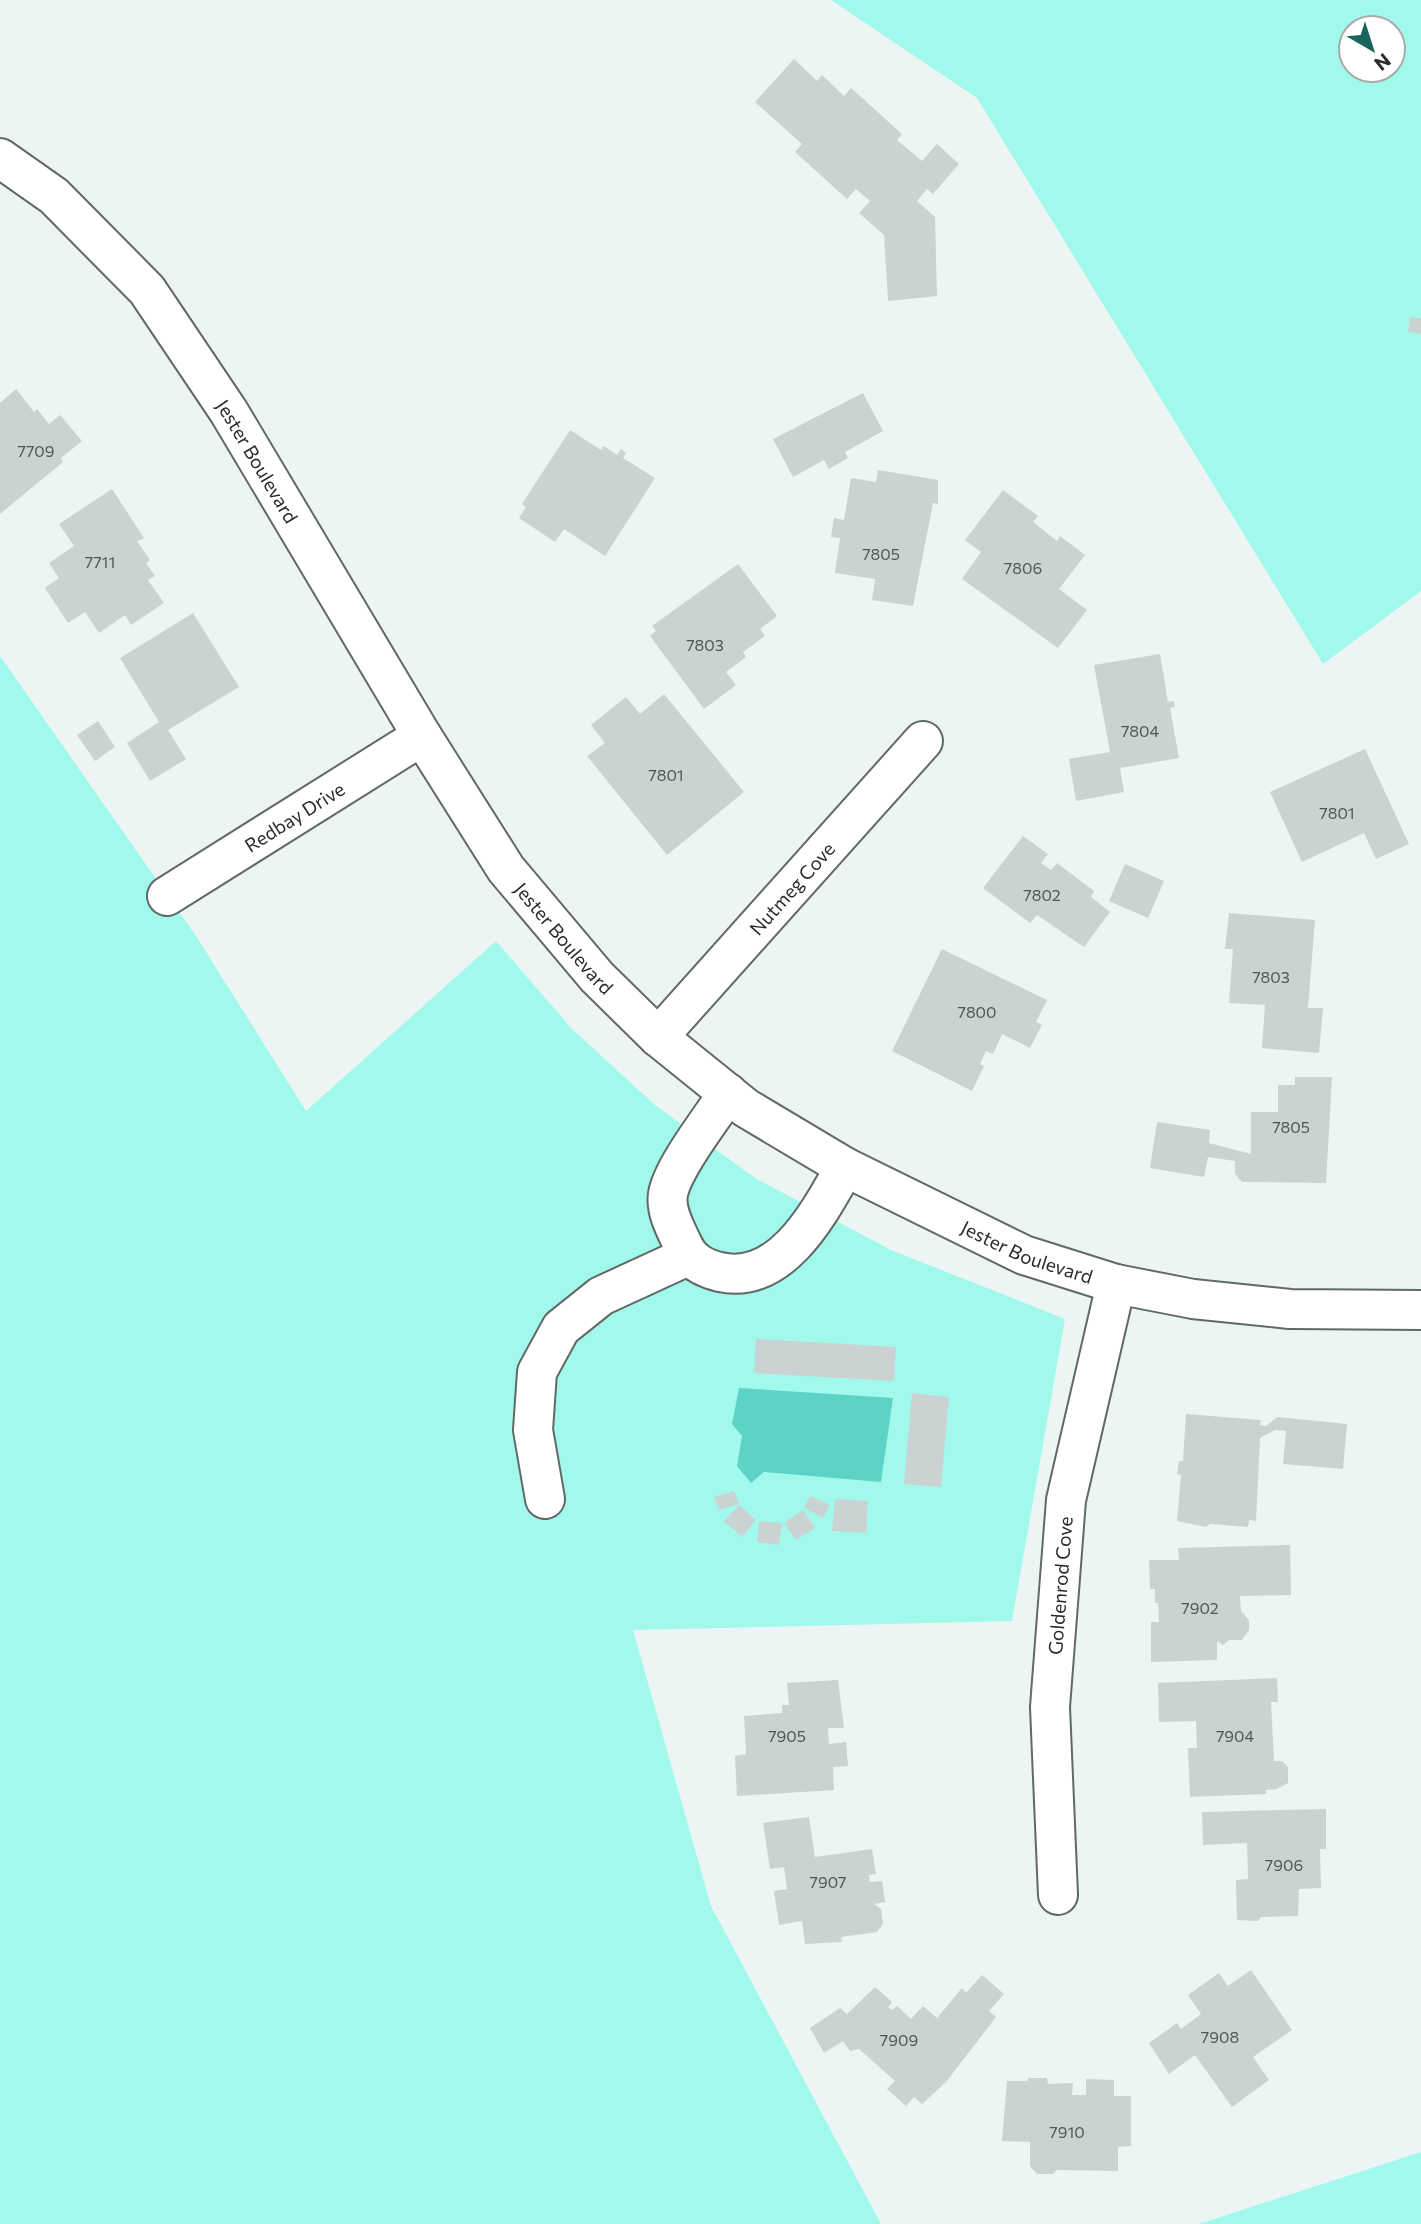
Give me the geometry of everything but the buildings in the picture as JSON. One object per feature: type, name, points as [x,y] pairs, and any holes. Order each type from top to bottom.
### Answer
[{"type":"street","name":"Jester Boulevard","points":[[0,158],[54,196],[147,290],[229,412],[422,736],[506,869],[597,977],[658,1037],[727,1093],[746,1108],[845,1167],[1024,1255],[1115,1283],[1194,1299],[1290,1309],[1421,1310]]},
{"type":"street","name":"Redbay Drive","points":[[167,896],[422,736]]},
{"type":"street","name":"Nutmeg Cove","points":[[658,1037],[923,741]]},
{"type":"street","points":[[727,1093],[682,1164],[668,1195],[671,1220],[688,1256],[706,1269],[734,1275],[770,1263],[802,1238],[845,1167]]},
{"type":"street","points":[[545,1499],[533,1430],[537,1372],[561,1328],[601,1296],[688,1256]]},
{"type":"street","name":"Goldenrod Cove","points":[[1058,1895],[1050,1707],[1066,1500],[1115,1283]]},
{"type":"green space","points":[[831,0],[1421,0],[1421,591],[1323,664],[977,98]]},
{"type":"green space","points":[[0,656],[196,936],[306,1111],[496,941],[572,1029],[655,1105],[755,1178],[891,1250],[1065,1319],[1012,1621],[633,1630],[711,1906],[881,2224],[0,2224]]},
{"type":"green space","points":[[1421,2152],[1421,2224],[1199,2224]]},
{"type":"water","points":[[739,1388],[893,1398],[881,1482],[764,1472],[751,1483],[737,1466],[742,1436],[732,1424]]}]
